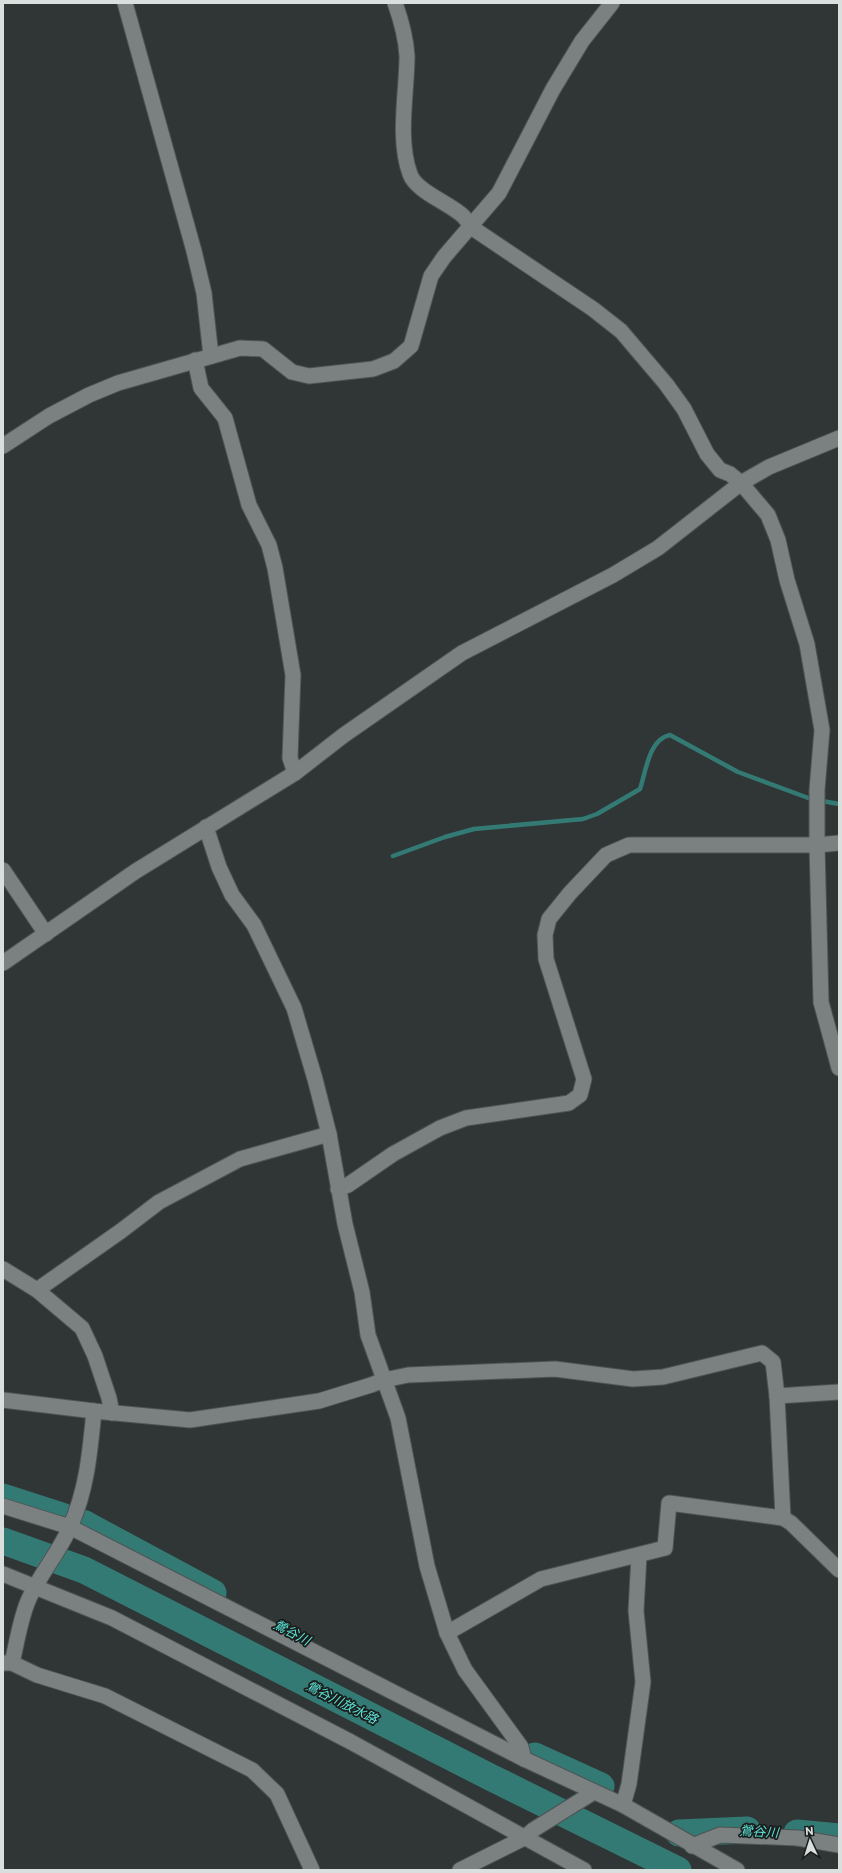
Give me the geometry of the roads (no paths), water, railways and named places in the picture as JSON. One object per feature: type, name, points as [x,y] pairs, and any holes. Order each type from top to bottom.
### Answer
[{"type":"street","points":[[125,3],[194,251],[204,293],[211,356]]},
{"type":"street","points":[[395,3],[403,27],[407,56],[403,110],[405,154],[410,176],[424,191],[464,216],[471,227],[593,309],[621,331],[666,384],[684,409],[707,454],[720,470],[730,474],[741,483],[768,515],[778,540],[787,580],[807,644],[822,730],[817,799],[821,1002],[839,1068]]},
{"type":"street","points":[[3,446],[50,416],[89,395],[118,383],[240,348],[263,349],[292,372],[309,376],[373,369],[394,361],[411,346],[431,276],[444,257],[499,193],[553,89],[582,41],[612,3]]},
{"type":"street","points":[[195,360],[201,388],[225,418],[249,505],[269,545],[275,568],[293,675],[290,758],[295,773]]},
{"type":"street","points":[[3,963],[136,872],[206,827],[295,773],[344,735],[443,664],[613,574],[651,552],[741,483],[769,467],[839,438]]},
{"type":"street","points":[[206,827],[219,867],[232,895],[254,925],[294,1008],[315,1079],[329,1134],[338,1189],[362,1292],[368,1335],[398,1418],[427,1566],[447,1633],[465,1670],[521,1747],[524,1759]]},
{"type":"street","points":[[338,1189],[348,1185],[393,1154],[440,1128],[466,1118],[569,1103],[580,1095],[584,1078],[546,959],[545,935],[549,918],[570,893],[606,855],[629,845],[839,843]]},
{"type":"street","points":[[3,870],[46,934]]},
{"type":"street","points":[[38,1290],[159,1202],[199,1180],[240,1159],[329,1134]]},
{"type":"street","points":[[3,1270],[38,1290],[82,1328],[95,1356],[109,1398],[112,1413]]},
{"type":"street","points":[[3,1400],[112,1413],[190,1420],[319,1401],[384,1380],[408,1375],[554,1369],[633,1379],[663,1377],[762,1353],[773,1362],[777,1396],[783,1518]]},
{"type":"street","points":[[777,1396],[839,1392]]},
{"type":"street","points":[[94,1411],[89,1463],[84,1490],[68,1531],[28,1601],[8,1663],[105,1696],[252,1770],[277,1794],[312,1870]]},
{"type":"street","points":[[447,1633],[542,1579],[665,1548],[669,1503],[783,1518],[791,1523],[839,1570]]},
{"type":"street","points":[[3,1506],[68,1531],[524,1759],[588,1796],[623,1805],[692,1846],[737,1870]]},
{"type":"street","points":[[623,1805],[629,1784],[643,1682],[636,1611],[638,1555]]},
{"type":"street","points":[[3,1574],[38,1583],[112,1618],[528,1834],[584,1870]]},
{"type":"street","points":[[460,1870],[528,1834],[588,1796]]},
{"type":"street","points":[[692,1846],[720,1835],[798,1838],[839,1845]]},
{"type":"waterway","points":[[393,856],[445,837],[474,829],[583,819],[597,814],[640,789],[649,757],[653,749],[663,738],[670,735],[738,772],[811,799],[839,804]]},
{"type":"waterway","name":"鶯谷川","points":[[3,1497],[62,1516]]},
{"type":"waterway","name":"鶯谷川","points":[[83,1523],[213,1593]]},
{"type":"waterway","name":"鶯谷川放水路","points":[[3,1541],[84,1570],[490,1777],[678,1870]]},
{"type":"waterway","name":"鶯谷川","points":[[535,1756],[601,1786]]},
{"type":"waterway","name":"鶯谷川","points":[[679,1833],[747,1830]]},
{"type":"waterway","name":"鶯谷川","points":[[797,1833],[839,1837]]}]
